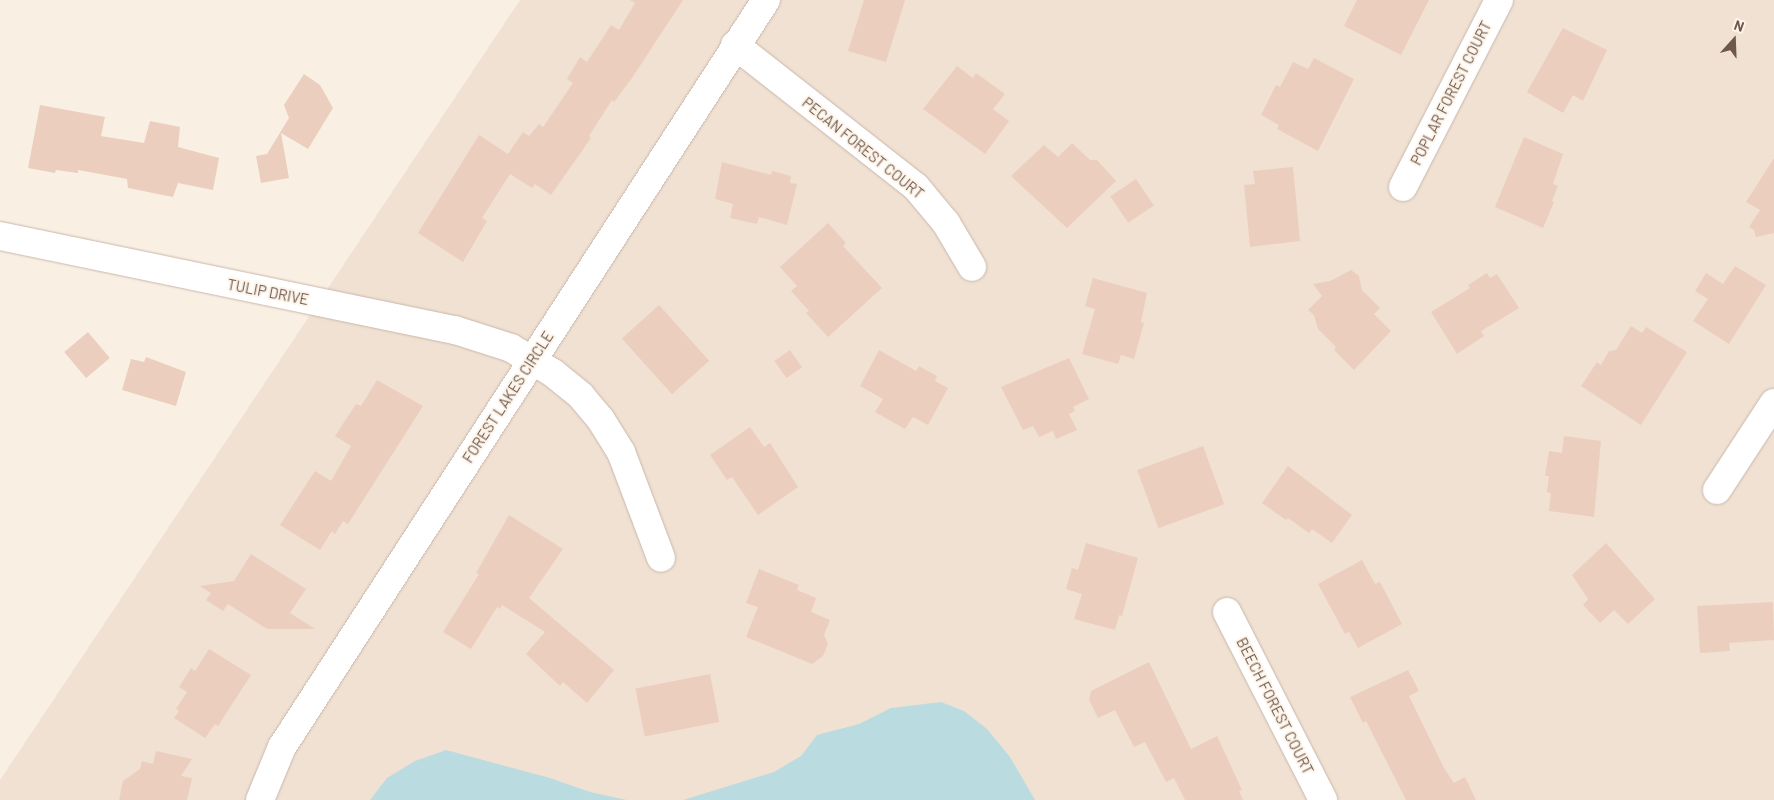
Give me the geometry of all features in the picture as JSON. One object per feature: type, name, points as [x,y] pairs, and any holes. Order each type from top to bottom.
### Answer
[{"type":"street","name":"FOREST LAKES CIRCLE","points":[[260,800],[282,748],[766,0]]},
{"type":"street","name":"POPLAR FOREST COURT","points":[[1403,187],[1499,0]]},
{"type":"street","name":"PECAN FOREST COURT","points":[[736,45],[916,187],[946,223],[972,267]]},
{"type":"street","name":"TULIP DRIVE","points":[[0,236],[455,330],[487,339],[532,360],[580,396],[616,444],[638,492],[661,558]]},
{"type":"street","points":[[1717,490],[1774,403]]},
{"type":"street","name":"BEECH FOREST COURT","points":[[1227,612],[1323,800]]},
{"type":"shaded area","points":[[520,0],[1774,0],[1774,800],[0,800],[0,780]]},
{"type":"water","points":[[941,702],[964,711],[987,729],[1010,757],[1035,800],[683,800],[774,772],[801,756],[817,735],[859,724],[891,708]]},
{"type":"water","points":[[446,750],[550,778],[590,792],[627,800],[370,800],[387,778],[415,761]]},
{"type":"building","points":[[630,0],[683,0],[632,78],[614,102],[612,100],[589,136],[591,138],[551,195],[535,184],[532,188],[510,174],[482,218],[487,221],[463,262],[418,233],[479,135],[508,154],[523,132],[529,136],[539,124],[543,127],[573,83],[567,79],[580,57],[587,62],[611,25],[619,30],[635,3]]},
{"type":"building","points":[[864,0],[905,0],[886,62],[848,51]]},
{"type":"building","points":[[1357,0],[1429,0],[1401,55],[1344,26]]},
{"type":"building","points":[[1563,28],[1607,50],[1583,101],[1573,95],[1563,113],[1527,92]]},
{"type":"building","points":[[1314,58],[1354,79],[1318,151],[1277,129],[1279,125],[1261,115],[1276,85],[1280,87],[1293,62],[1308,69]]},
{"type":"building","points":[[957,66],[973,78],[976,73],[1005,94],[993,109],[1009,121],[985,154],[923,109]]},
{"type":"building","points":[[304,74],[320,85],[333,108],[308,149],[281,133],[289,178],[261,183],[256,156],[267,154],[289,118],[284,105]]},
{"type":"building","points":[[40,105],[105,117],[101,136],[144,143],[150,121],[180,127],[178,147],[219,158],[213,190],[178,183],[173,197],[128,188],[127,179],[78,170],[78,173],[56,170],[55,173],[28,168]]},
{"type":"building","points":[[1524,137],[1563,154],[1553,184],[1558,186],[1552,201],[1554,202],[1543,228],[1495,207]]},
{"type":"building","points":[[1072,143],[1090,160],[1097,160],[1116,181],[1067,228],[1011,176],[1044,145],[1058,157]]},
{"type":"building","points":[[1774,158],[1774,233],[1756,237],[1754,230],[1749,227],[1760,210],[1746,202]]},
{"type":"building","points":[[722,162],[771,175],[772,171],[791,176],[790,183],[797,184],[787,225],[759,217],[757,224],[730,218],[733,204],[715,199]]},
{"type":"building","points":[[1293,167],[1300,241],[1250,247],[1244,185],[1255,184],[1253,171]]},
{"type":"building","points":[[1136,179],[1154,206],[1128,223],[1110,196]]},
{"type":"building","points":[[828,223],[846,243],[843,246],[882,288],[828,337],[806,313],[809,311],[791,291],[797,286],[780,267]]},
{"type":"building","points":[[1735,266],[1766,285],[1729,344],[1693,321],[1708,299],[1695,291],[1706,273],[1723,284]]},
{"type":"building","points":[[1351,270],[1359,276],[1362,290],[1380,308],[1374,314],[1391,331],[1354,370],[1334,350],[1336,347],[1318,329],[1314,315],[1308,310],[1322,296],[1313,284],[1330,281]]},
{"type":"building","points":[[1487,273],[1490,278],[1497,274],[1519,308],[1481,331],[1484,336],[1457,354],[1431,312],[1470,288],[1468,285]]},
{"type":"building","points":[[1093,278],[1147,293],[1141,322],[1144,323],[1134,359],[1121,355],[1118,364],[1082,354],[1095,309],[1085,306]]},
{"type":"building","points":[[659,305],[709,361],[672,394],[622,338]]},
{"type":"building","points":[[1631,326],[1642,333],[1646,327],[1687,352],[1641,425],[1581,386],[1597,362],[1601,365],[1609,351],[1616,350]]},
{"type":"building","points":[[88,332],[110,358],[86,378],[64,352]]},
{"type":"building","points":[[790,350],[802,367],[786,378],[774,361]]},
{"type":"building","points":[[879,350],[916,371],[919,366],[937,376],[935,381],[948,388],[928,425],[913,417],[905,429],[875,412],[883,399],[860,386]]},
{"type":"building","points":[[146,357],[186,372],[176,406],[122,390],[131,359],[144,362]]},
{"type":"building","points":[[1069,358],[1089,399],[1073,407],[1075,411],[1069,414],[1077,430],[1056,439],[1053,431],[1039,437],[1033,426],[1023,430],[1001,387]]},
{"type":"building","points":[[377,380],[423,406],[348,524],[343,521],[335,534],[332,531],[320,550],[280,525],[315,471],[331,481],[351,446],[335,436],[356,404],[361,406]]},
{"type":"building","points":[[750,427],[764,447],[770,443],[798,487],[758,515],[732,477],[727,480],[710,455]]},
{"type":"building","points":[[1564,436],[1601,441],[1594,517],[1549,511],[1551,493],[1547,492],[1549,476],[1545,476],[1549,451],[1562,453]]},
{"type":"building","points":[[1203,446],[1224,504],[1158,528],[1137,470]]},
{"type":"building","points":[[1288,466],[1352,515],[1332,543],[1312,529],[1309,533],[1288,518],[1286,520],[1262,503]]},
{"type":"building","points":[[509,515],[563,549],[529,598],[614,670],[587,703],[563,682],[560,686],[526,654],[545,632],[502,605],[500,609],[497,607],[471,649],[443,632],[479,574],[476,573]]},
{"type":"building","points":[[1086,543],[1138,558],[1122,616],[1119,615],[1115,630],[1074,619],[1082,594],[1066,589],[1072,568],[1078,570]]},
{"type":"building","points":[[1606,543],[1655,599],[1628,624],[1614,610],[1600,623],[1583,605],[1588,599],[1572,575]]},
{"type":"building","points":[[251,554],[306,589],[290,613],[315,629],[267,629],[228,604],[223,611],[206,600],[211,593],[200,586],[234,581]]},
{"type":"building","points":[[1362,560],[1375,584],[1380,582],[1402,624],[1358,648],[1349,632],[1345,634],[1318,584]]},
{"type":"building","points":[[759,569],[799,585],[797,590],[816,598],[811,612],[830,620],[824,635],[828,644],[823,656],[812,664],[746,637],[758,607],[746,603]]},
{"type":"building","points":[[1773,602],[1774,640],[1729,643],[1730,651],[1700,653],[1697,606]]},
{"type":"building","points":[[209,649],[251,675],[218,726],[215,724],[205,738],[174,718],[179,711],[176,709],[187,692],[179,687],[191,668],[195,671]]},
{"type":"building","points":[[1149,662],[1191,749],[1217,736],[1242,790],[1239,791],[1243,800],[1185,800],[1174,778],[1166,782],[1145,742],[1134,747],[1115,710],[1098,718],[1089,700],[1091,691]]},
{"type":"building","points":[[1408,670],[1419,691],[1409,696],[1444,768],[1454,783],[1465,777],[1476,800],[1406,800],[1366,721],[1363,723],[1350,697]]},
{"type":"building","points":[[710,674],[719,722],[645,737],[635,689]]},
{"type":"building","points":[[156,751],[192,759],[181,776],[192,778],[187,800],[119,800],[123,781],[140,769],[142,761],[153,764]]}]
